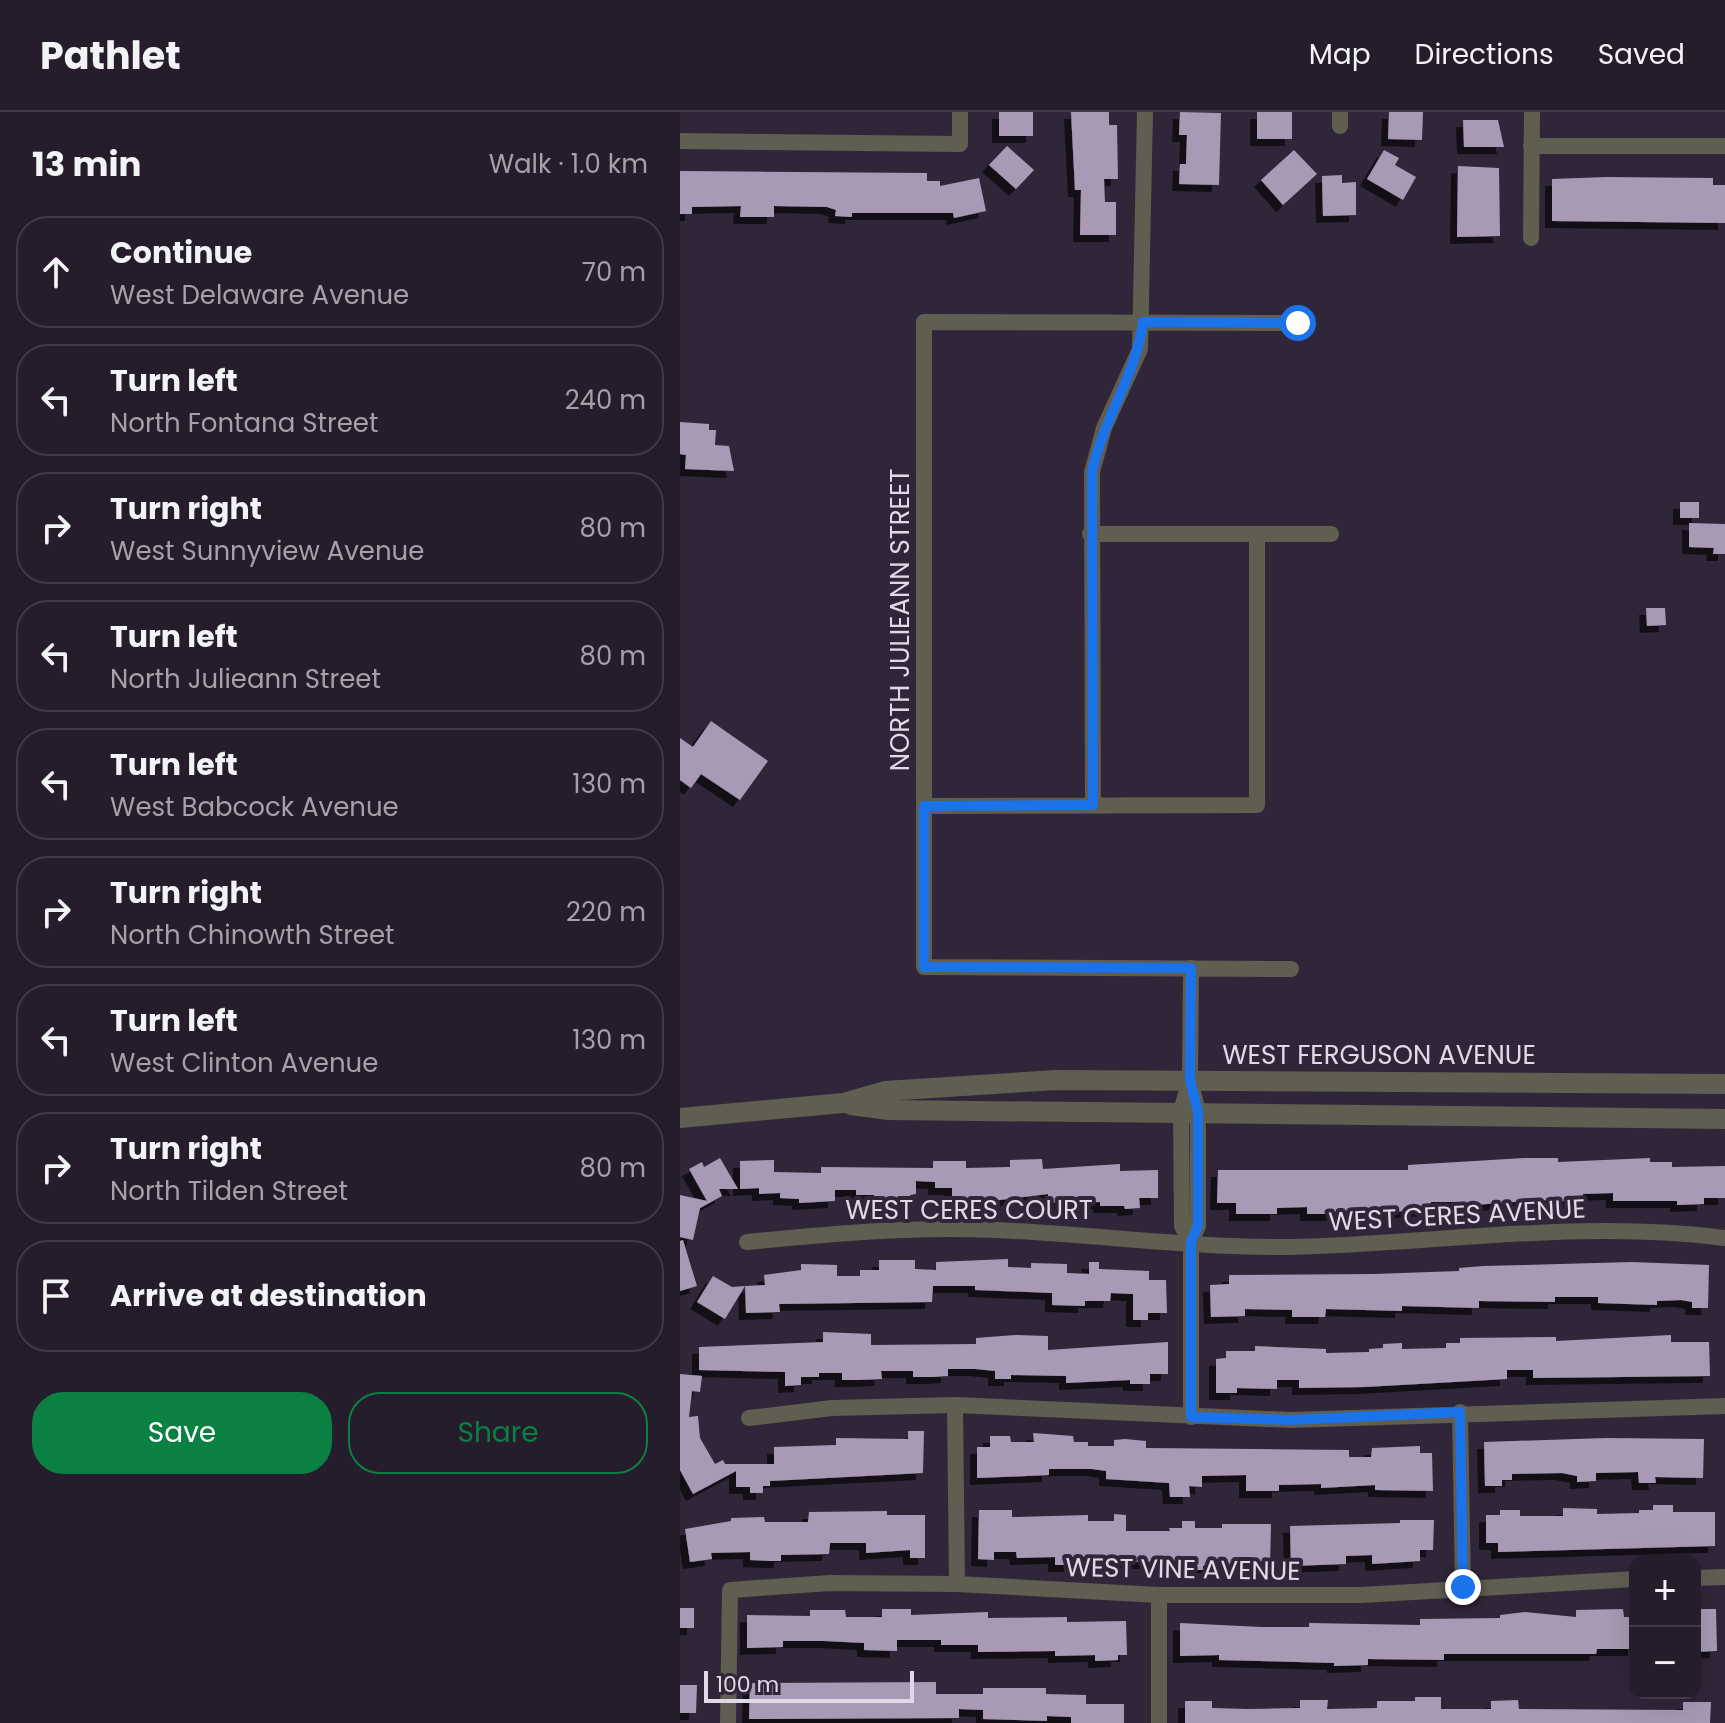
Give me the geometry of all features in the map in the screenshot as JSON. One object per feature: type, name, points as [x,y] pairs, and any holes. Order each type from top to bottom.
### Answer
[{"type":"street","points":[[680,141],[960,144],[960,112]]},
{"type":"street","points":[[1093,805],[1092,472],[1097,448],[1133,371],[1143,322],[1145,112]]},
{"type":"street","points":[[1531,238],[1532,112]]},
{"type":"street","points":[[1531,146],[1725,146]]},
{"type":"street","name":"NORTH JULIEANN STREET","points":[[1143,322],[924,322],[924,967],[1191,968]]},
{"type":"street","points":[[1143,322],[1298,323]]},
{"type":"street","points":[[1090,534],[1331,534]]},
{"type":"street","points":[[924,806],[1257,805],[1257,534]]},
{"type":"street","points":[[1191,1417],[1191,1242],[1182,1226],[1190,1112],[1191,968],[1291,969]]},
{"type":"street","name":"WEST FERGUSON AVENUE","points":[[680,1118],[843,1103],[885,1091],[955,1085],[1190,1080],[1725,1084]]},
{"type":"street","name":"WEST FERGUSON AVENUE","points":[[843,1103],[889,1110],[1725,1119]]},
{"type":"street","name":"WEST CERES COURT","points":[[747,1242],[854,1231],[990,1229],[1191,1242]]},
{"type":"street","name":"WEST CERES AVENUE","points":[[1191,1242],[1287,1247],[1544,1232],[1691,1233],[1725,1238]]},
{"type":"street","points":[[955,1405],[957,1584]]},
{"type":"street","points":[[749,1418],[832,1408],[955,1405],[1191,1417],[1305,1419],[1725,1406]]},
{"type":"street","points":[[1460,1412],[1463,1587]]},
{"type":"street","points":[[1701,1578],[1725,1577]]},
{"type":"street","name":"WEST VINE AVENUE","points":[[728,1723],[730,1590],[830,1583],[957,1584],[1159,1595],[1361,1595],[1629,1579]]},
{"type":"street","points":[[1159,1595],[1159,1723]]},
{"type":"building","points":[[999,112],[1033,112],[1033,136],[999,136]]},
{"type":"building","points":[[1071,112],[1109,112],[1109,125],[1117,125],[1118,179],[1104,179],[1105,202],[1116,202],[1116,235],[1080,235],[1081,190],[1075,190]]},
{"type":"building","points":[[1180,112],[1221,113],[1219,185],[1179,184],[1180,164],[1186,164],[1187,135],[1179,135]]},
{"type":"building","points":[[1257,112],[1292,112],[1292,139],[1257,139]]},
{"type":"building","points":[[1389,112],[1423,112],[1422,140],[1388,139]]},
{"type":"building","points":[[1463,120],[1498,120],[1504,147],[1464,147]]},
{"type":"building","points":[[1007,146],[1034,170],[1016,189],[989,165]]},
{"type":"building","points":[[1294,150],[1317,174],[1283,205],[1261,180]]},
{"type":"building","points":[[1384,150],[1399,158],[1395,165],[1416,177],[1403,200],[1367,179]]},
{"type":"building","points":[[1458,166],[1499,168],[1500,236],[1457,237]]},
{"type":"building","points":[[680,171],[927,173],[927,181],[940,181],[940,186],[979,178],[986,211],[954,218],[953,213],[852,213],[852,217],[835,216],[836,210],[827,207],[774,206],[774,217],[740,217],[741,206],[692,207],[692,214],[680,214]]},
{"type":"building","points":[[1342,175],[1342,183],[1356,182],[1356,215],[1323,216],[1322,176]]},
{"type":"building","points":[[1713,178],[1713,185],[1725,185],[1725,223],[1552,221],[1552,179]]},
{"type":"building","points":[[680,422],[709,424],[709,430],[716,430],[715,445],[729,446],[734,471],[685,469],[686,455],[680,454]]},
{"type":"building","points":[[1680,502],[1699,502],[1699,518],[1680,518]]},
{"type":"building","points":[[1689,523],[1725,524],[1725,554],[1713,554],[1714,548],[1689,547]]},
{"type":"building","points":[[1646,608],[1665,608],[1666,625],[1647,626]]},
{"type":"building","points":[[711,721],[768,761],[740,800],[701,774],[691,788],[680,780],[680,738],[693,747]]},
{"type":"building","points":[[720,1158],[738,1189],[719,1189],[722,1196],[700,1208],[693,1240],[680,1237],[680,1195],[707,1201],[689,1169],[702,1162],[704,1167]]},
{"type":"building","points":[[1558,1158],[1558,1162],[1650,1158],[1650,1162],[1672,1162],[1672,1167],[1725,1166],[1725,1198],[1704,1198],[1704,1204],[1677,1205],[1677,1201],[1613,1201],[1613,1193],[1583,1194],[1583,1202],[1541,1200],[1461,1206],[1461,1202],[1431,1202],[1431,1209],[1367,1214],[1307,1214],[1307,1207],[1277,1208],[1277,1214],[1236,1214],[1236,1203],[1217,1203],[1218,1170],[1408,1170],[1408,1165]]},
{"type":"building","points":[[1042,1159],[1043,1169],[1120,1164],[1120,1171],[1158,1170],[1158,1198],[1139,1198],[1140,1208],[1125,1209],[1124,1206],[1100,1206],[1100,1202],[1048,1203],[1048,1194],[984,1202],[984,1199],[952,1198],[952,1188],[935,1188],[935,1182],[916,1181],[916,1194],[910,1195],[910,1199],[874,1199],[874,1195],[856,1195],[856,1190],[835,1190],[835,1201],[799,1203],[799,1199],[780,1198],[780,1193],[759,1194],[759,1188],[740,1189],[740,1161],[774,1160],[774,1172],[821,1173],[821,1167],[933,1168],[933,1161],[966,1161],[966,1168],[1010,1167],[1010,1160]]},
{"type":"building","points":[[683,1240],[697,1286],[680,1291],[680,1241]]},
{"type":"building","points":[[1008,1259],[1008,1267],[1031,1268],[1031,1263],[1067,1264],[1067,1273],[1089,1274],[1089,1262],[1099,1262],[1099,1269],[1149,1271],[1149,1280],[1166,1280],[1167,1313],[1148,1313],[1148,1320],[1133,1320],[1133,1294],[1111,1293],[1110,1301],[1085,1301],[1085,1306],[1052,1305],[1052,1293],[975,1290],[975,1286],[933,1286],[932,1302],[779,1304],[780,1312],[746,1313],[745,1286],[765,1285],[764,1275],[801,1270],[801,1264],[837,1265],[837,1276],[860,1276],[860,1270],[879,1270],[879,1260],[915,1260],[915,1269],[936,1270],[936,1262]]},
{"type":"building","points":[[1632,1262],[1709,1265],[1708,1308],[1692,1308],[1692,1302],[1681,1300],[1657,1301],[1657,1305],[1598,1303],[1598,1297],[1555,1297],[1555,1302],[1479,1301],[1479,1308],[1402,1306],[1402,1311],[1326,1309],[1325,1317],[1292,1317],[1292,1310],[1245,1309],[1245,1316],[1211,1317],[1210,1285],[1229,1284],[1229,1275],[1374,1274],[1459,1271],[1459,1268],[1483,1266]]},
{"type":"building","points":[[713,1276],[732,1287],[745,1286],[725,1319],[697,1302]]},
{"type":"building","points":[[823,1332],[871,1334],[871,1345],[976,1344],[976,1338],[1015,1335],[1048,1336],[1048,1350],[1168,1342],[1168,1374],[1150,1374],[1150,1384],[1130,1384],[1130,1380],[1066,1383],[1066,1376],[1011,1375],[1011,1379],[995,1379],[995,1371],[976,1369],[948,1369],[948,1376],[933,1377],[913,1377],[913,1371],[881,1371],[882,1379],[842,1380],[842,1373],[819,1373],[819,1377],[801,1377],[801,1385],[785,1386],[785,1372],[699,1370],[699,1347],[823,1342]]},
{"type":"building","points":[[1671,1335],[1671,1342],[1709,1342],[1710,1376],[1533,1378],[1533,1370],[1507,1370],[1507,1379],[1299,1388],[1299,1380],[1277,1380],[1277,1389],[1237,1388],[1237,1393],[1216,1393],[1216,1359],[1226,1358],[1226,1351],[1255,1351],[1255,1346],[1326,1349],[1326,1353],[1369,1352],[1369,1349],[1383,1348],[1383,1344],[1402,1343],[1402,1349],[1446,1348],[1446,1343],[1460,1343],[1460,1338],[1556,1337],[1556,1341]]},
{"type":"building","points":[[680,1374],[702,1376],[700,1392],[692,1391],[689,1417],[698,1416],[700,1438],[715,1464],[723,1460],[725,1464],[774,1464],[774,1447],[836,1445],[836,1438],[908,1439],[908,1431],[924,1431],[923,1473],[770,1481],[770,1486],[763,1486],[763,1493],[750,1493],[750,1487],[736,1487],[736,1471],[693,1494],[680,1470]]},
{"type":"building","points":[[1033,1433],[1073,1436],[1074,1442],[1088,1442],[1088,1446],[1114,1446],[1114,1440],[1125,1439],[1146,1441],[1146,1448],[1349,1450],[1349,1457],[1371,1457],[1372,1448],[1420,1446],[1420,1453],[1432,1453],[1433,1491],[1375,1490],[1375,1485],[1321,1488],[1321,1484],[1279,1485],[1279,1491],[1246,1491],[1246,1475],[1202,1476],[1202,1487],[1189,1486],[1190,1497],[1170,1497],[1169,1483],[1106,1479],[1106,1471],[1092,1469],[1049,1469],[1049,1475],[977,1478],[977,1447],[990,1447],[990,1436],[1010,1436],[1011,1442],[1034,1442]]},
{"type":"building","points":[[1704,1439],[1703,1478],[1655,1477],[1656,1483],[1639,1483],[1638,1472],[1596,1473],[1596,1481],[1577,1482],[1577,1476],[1562,1473],[1512,1474],[1512,1480],[1502,1480],[1502,1486],[1485,1486],[1484,1442]]},
{"type":"building","points":[[1653,1505],[1673,1505],[1673,1512],[1715,1512],[1715,1546],[1498,1552],[1498,1543],[1486,1543],[1486,1515],[1500,1515],[1500,1510],[1520,1510],[1520,1516],[1563,1516],[1563,1508],[1597,1509],[1597,1514],[1639,1513],[1639,1510],[1653,1510]]},
{"type":"building","points":[[979,1510],[1012,1510],[1012,1517],[1088,1515],[1088,1521],[1114,1521],[1114,1514],[1126,1515],[1126,1531],[1170,1531],[1169,1528],[1182,1528],[1182,1521],[1195,1521],[1195,1528],[1222,1528],[1222,1524],[1271,1524],[1270,1566],[1203,1566],[1203,1570],[1188,1570],[1188,1562],[1093,1562],[1093,1557],[1070,1557],[1071,1565],[1055,1565],[1055,1557],[1017,1558],[1016,1552],[994,1552],[994,1560],[978,1559]]},
{"type":"building","points":[[887,1511],[887,1515],[925,1515],[925,1558],[910,1558],[910,1550],[866,1553],[866,1543],[830,1543],[829,1554],[781,1555],[781,1561],[750,1560],[750,1552],[711,1553],[712,1559],[690,1562],[685,1529],[731,1521],[731,1518],[764,1517],[765,1522],[808,1522],[809,1512]]},
{"type":"building","points":[[1400,1520],[1434,1520],[1433,1550],[1420,1550],[1420,1561],[1372,1564],[1372,1555],[1346,1556],[1346,1564],[1291,1566],[1290,1526],[1400,1523]]},
{"type":"building","points":[[680,1608],[694,1608],[694,1628],[680,1628]]},
{"type":"building","points":[[882,1609],[911,1609],[911,1615],[988,1612],[988,1618],[1067,1617],[1067,1622],[1126,1621],[1127,1655],[1118,1655],[1118,1660],[1095,1661],[1095,1655],[1055,1656],[1055,1651],[978,1652],[978,1645],[941,1645],[941,1640],[897,1640],[897,1651],[864,1650],[864,1643],[825,1641],[783,1641],[783,1647],[747,1648],[747,1615],[810,1616],[810,1610],[845,1610],[846,1617],[882,1617]]},
{"type":"building","points":[[1623,1609],[1624,1617],[1629,1617],[1629,1649],[1597,1649],[1596,1654],[1444,1654],[1444,1660],[1368,1659],[1368,1665],[1334,1666],[1334,1663],[1219,1660],[1219,1655],[1180,1656],[1180,1623],[1261,1627],[1309,1627],[1309,1623],[1420,1625],[1420,1619],[1500,1618],[1500,1615],[1525,1612],[1576,1617],[1576,1610]]},
{"type":"building","points":[[1701,1609],[1716,1609],[1717,1651],[1701,1652]]},
{"type":"building","points":[[936,1682],[936,1694],[983,1694],[983,1688],[1046,1688],[1046,1694],[1086,1695],[1086,1704],[1124,1704],[1124,1723],[1071,1723],[1071,1717],[1047,1716],[1047,1721],[983,1719],[983,1710],[959,1709],[959,1718],[749,1719],[750,1683]]},
{"type":"building","points":[[680,1685],[697,1685],[696,1713],[680,1713]]},
{"type":"building","points":[[1415,1697],[1441,1697],[1441,1709],[1491,1709],[1491,1701],[1518,1700],[1519,1709],[1683,1710],[1683,1702],[1711,1702],[1710,1723],[1185,1723],[1185,1701],[1212,1701],[1212,1708],[1248,1709],[1300,1708],[1300,1700],[1328,1700],[1327,1709],[1377,1708],[1377,1701],[1415,1701]]},
{"type":"route","points":[[1298,323],[1143,322],[1140,349],[1133,371],[1104,428],[1092,472],[1093,805],[924,806],[924,967],[1191,968],[1190,1080],[1198,1112],[1198,1226],[1191,1242],[1191,1417],[1291,1420],[1460,1412],[1463,1587]]}]
